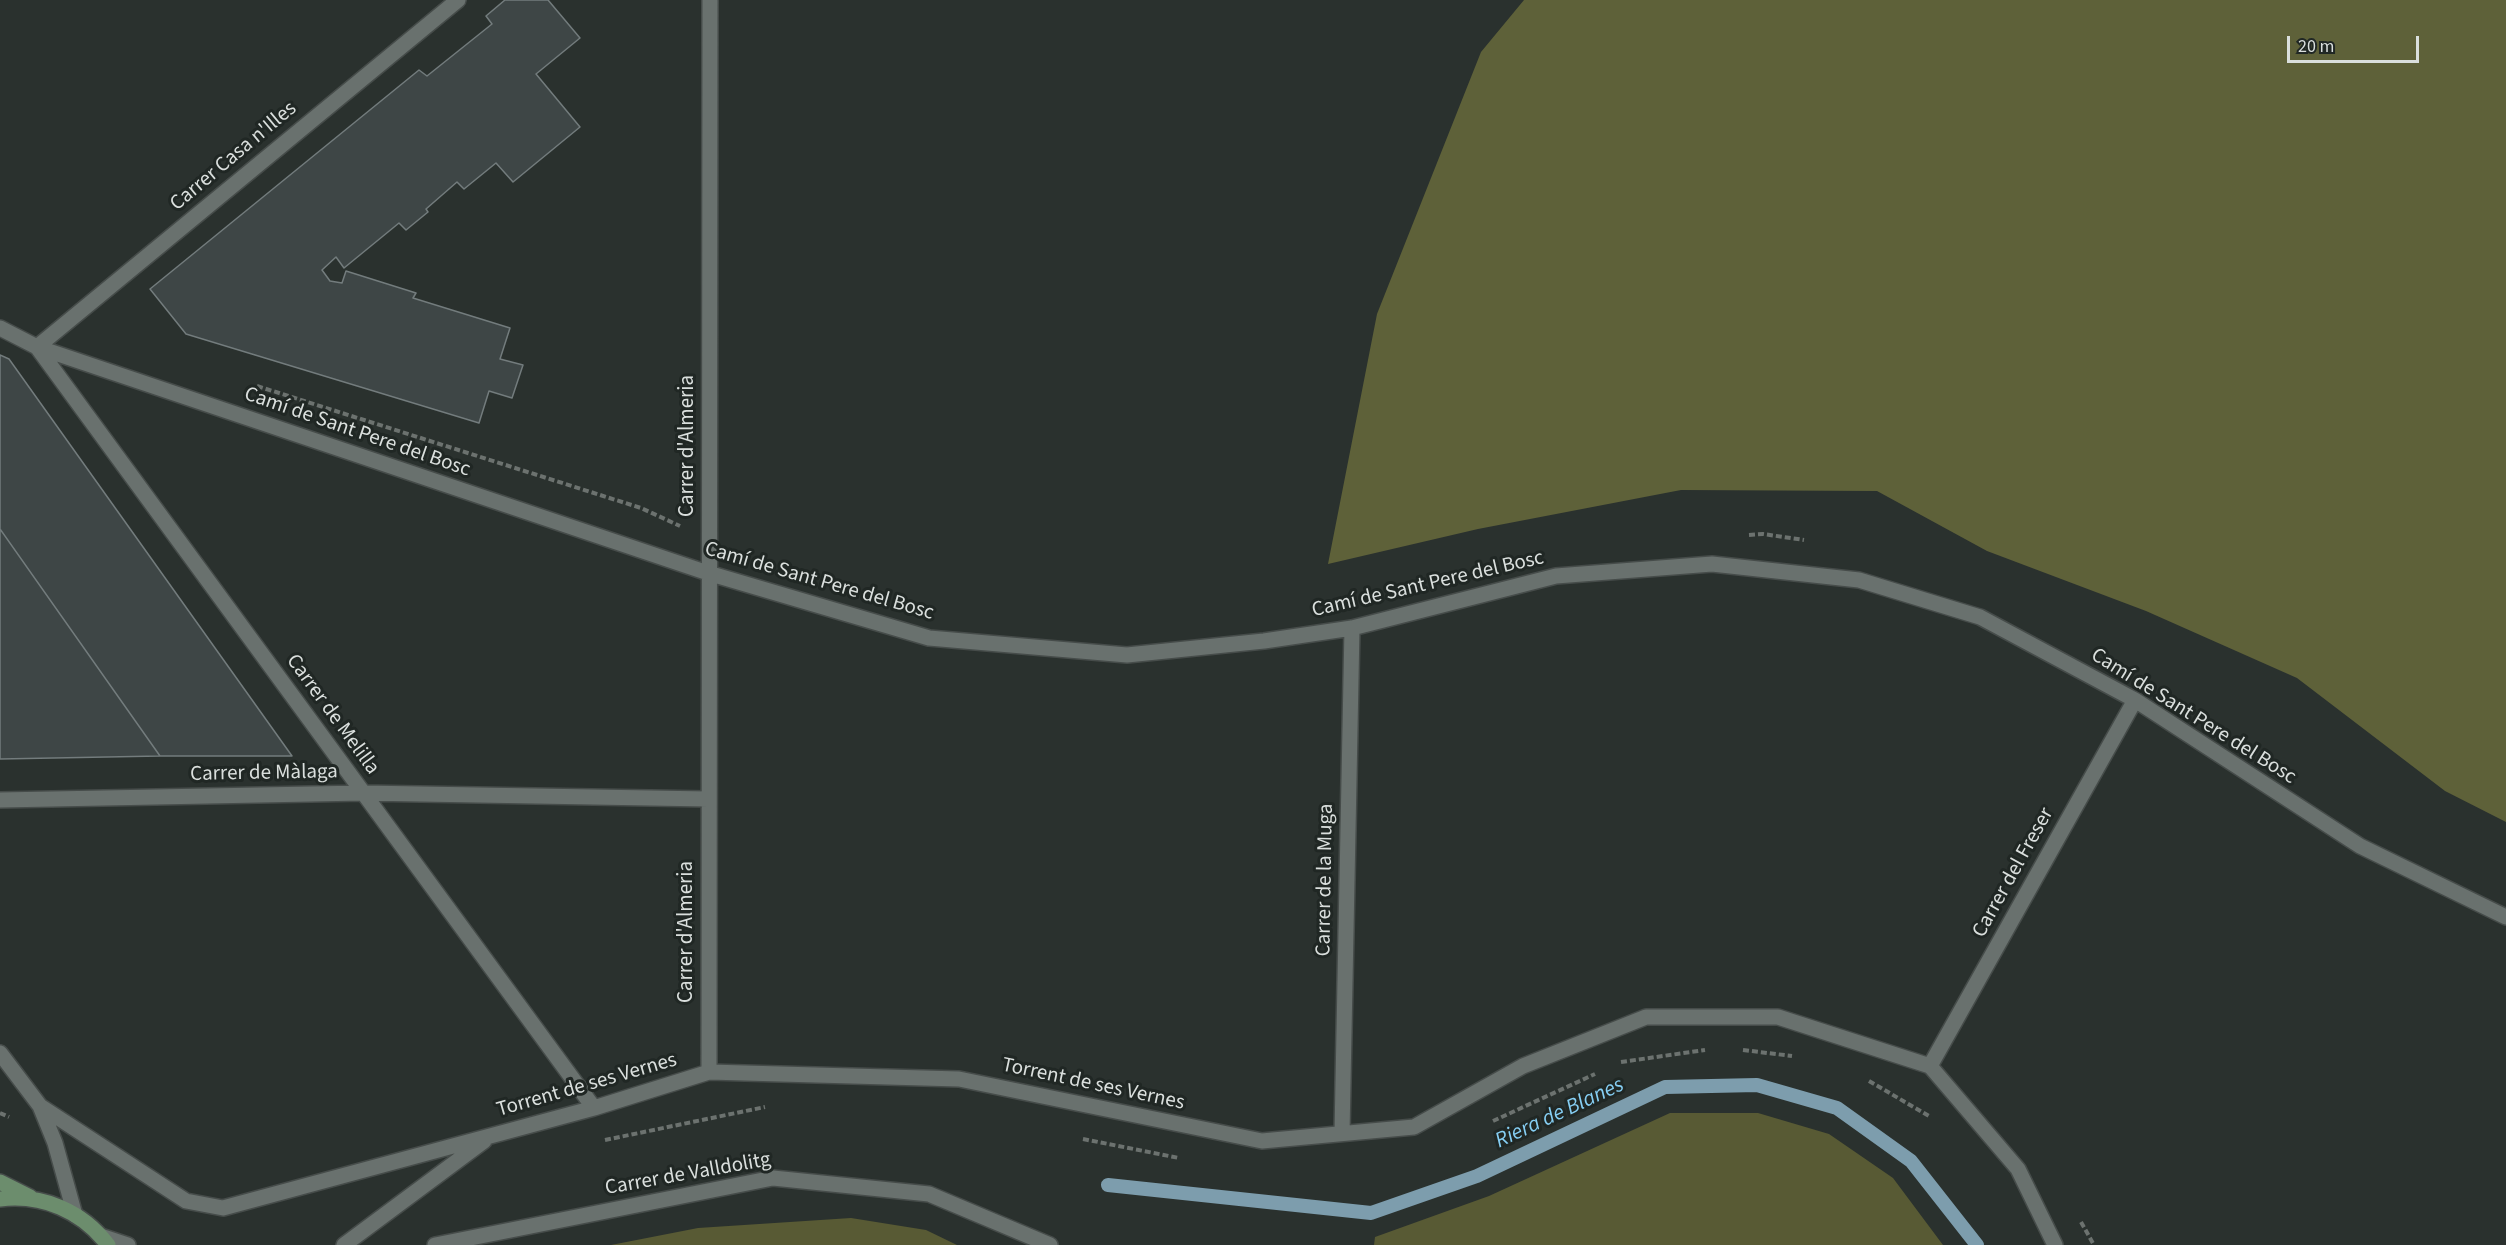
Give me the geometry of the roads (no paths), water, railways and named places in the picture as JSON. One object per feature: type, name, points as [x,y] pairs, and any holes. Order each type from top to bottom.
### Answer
[{"type":"main road","points":[[0,1182],[32,1199],[62,1208],[75,1215],[105,1240]]},
{"type":"main road","points":[[0,1199],[32,1199]]},
{"type":"street","name":"Carrer Casa n'Illes","points":[[37,347],[458,0]]},
{"type":"street","name":"Carrer d'Almeria","points":[[708,1072],[710,0]]},
{"type":"street","name":"Camí de Sant Pere del Bosc","points":[[0,328],[37,347],[708,573],[928,638],[1126,655],[1264,641],[1352,628],[1556,576],[1712,564],[1860,580],[1980,617],[2135,700],[2360,846],[2506,917]]},
{"type":"street","name":"Carrer de Melilla","points":[[37,347],[594,1108]]},
{"type":"street","name":"Carrer de la Muga","points":[[1342,1133],[1352,628]]},
{"type":"street","name":"Carrer del Freser","points":[[1930,1066],[2135,700]]},
{"type":"street","name":"Carrer de Màlaga","points":[[0,800],[363,793],[708,799]]},
{"type":"street","name":"Torrent de ses Vernes","points":[[40,1106],[186,1201],[223,1208],[594,1108],[708,1072],[959,1079],[1262,1141],[1414,1127],[1523,1066],[1646,1017],[1778,1017],[1930,1066]]},
{"type":"street","points":[[0,1053],[40,1106],[55,1143],[75,1215]]},
{"type":"street","points":[[1930,1066],[2018,1169],[2055,1245]]},
{"type":"street","points":[[344,1245],[491,1136]]},
{"type":"street","name":"Carrer de Valldolitg","points":[[435,1245],[773,1178],[929,1194],[1050,1245]]},
{"type":"street","points":[[105,1240],[128,1245]]},
{"type":"waterway","name":"Riera de Blanes","points":[[1108,1185],[1371,1213],[1477,1176],[1665,1087],[1757,1085],[1837,1108],[1911,1161],[1977,1245]]}]
